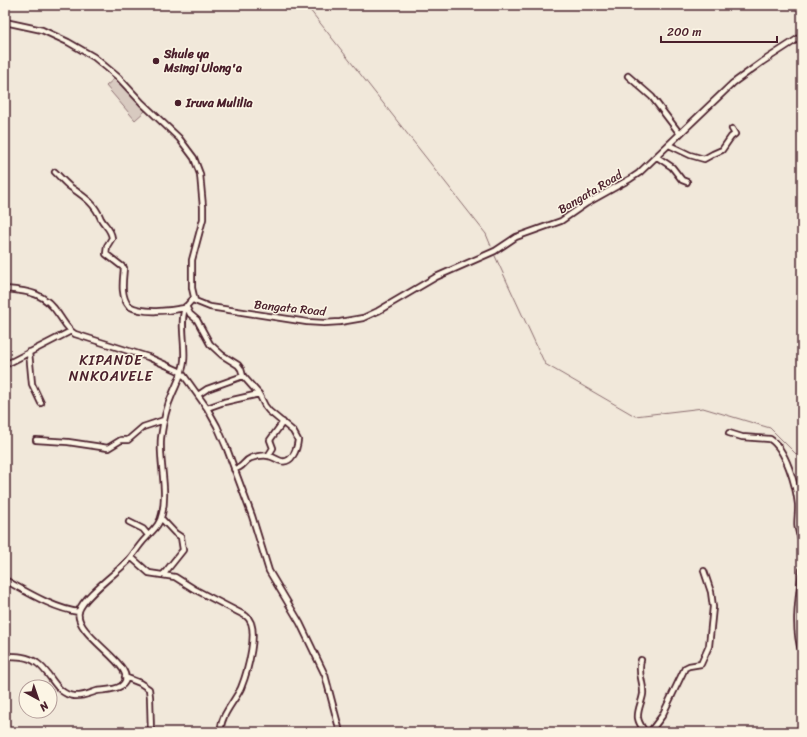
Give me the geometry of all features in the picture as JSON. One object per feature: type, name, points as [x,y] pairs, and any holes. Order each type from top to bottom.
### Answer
[{"type":"street","points":[[5,22],[42,30],[68,42],[94,57],[118,77],[142,103],[179,138],[194,158],[200,174],[203,219],[192,260],[194,298],[186,307],[172,311],[155,311],[137,309],[129,306],[125,301],[122,282],[124,268],[106,254],[107,246],[113,237],[109,229],[99,212],[87,198],[69,186],[55,172]]},
{"type":"street","name":"Bangata Road","points":[[194,298],[197,302],[210,307],[308,322],[333,322],[363,318],[378,311],[436,277],[495,251],[516,237],[561,222],[587,203],[630,180],[657,157],[733,83],[769,57],[802,36]]},
{"type":"street","points":[[628,76],[652,98],[680,134]]},
{"type":"street","points":[[669,145],[690,155],[705,158],[723,150],[731,137],[735,134],[732,129]]},
{"type":"street","points":[[657,157],[672,167],[681,178],[687,182]]},
{"type":"street","points":[[5,289],[35,293],[45,298],[54,307],[70,331],[80,336],[148,357],[182,373],[207,408],[220,431],[250,510],[269,571],[300,623],[325,675],[332,696],[340,732]]},
{"type":"street","points":[[5,656],[22,657],[36,662],[60,690],[67,695],[82,696],[122,685],[125,677],[124,672],[116,661],[83,629],[80,622],[79,612],[83,604],[90,596],[132,556],[148,535],[157,527],[161,518],[164,494],[161,444],[164,420],[169,402],[182,373],[185,358],[183,328],[186,307]]},
{"type":"street","points":[[186,307],[190,314],[197,320],[210,344],[222,355],[241,368],[243,376],[259,394],[270,411],[293,430],[298,440],[292,458],[289,460],[282,461],[262,455],[251,458],[240,468],[234,469]]},
{"type":"street","points":[[5,365],[70,331]]},
{"type":"street","points":[[29,352],[32,384],[41,403]]},
{"type":"street","points":[[198,395],[208,389],[243,376]]},
{"type":"street","points":[[207,408],[224,402],[259,394]]},
{"type":"street","points":[[36,440],[68,442],[108,448],[121,440],[128,440],[143,427],[164,420]]},
{"type":"street","points":[[268,456],[273,448],[270,440],[283,422]]},
{"type":"street","points":[[729,433],[742,437],[770,439],[779,448],[786,462],[795,490],[798,507],[797,528],[802,540]]},
{"type":"street","points":[[161,518],[175,533],[181,537],[183,550],[163,575]]},
{"type":"street","points":[[129,522],[143,529],[148,535]]},
{"type":"street","points":[[132,556],[149,573],[171,576],[179,579],[194,589],[246,616],[251,622],[253,631],[252,642],[244,681],[223,719],[221,732]]},
{"type":"street","points":[[802,570],[798,620],[799,640],[802,653]]},
{"type":"street","points":[[650,732],[662,716],[685,668],[701,664],[708,646],[713,602],[704,571]]},
{"type":"street","points":[[5,580],[42,599],[63,608],[79,612]]},
{"type":"street","points":[[641,660],[639,672],[643,695],[638,718],[640,725],[645,732]]},
{"type":"street","points":[[125,677],[145,685],[148,689],[150,697],[151,732]]},
{"type":"shaded area","points":[[115,78],[145,111],[135,120],[106,86]]},
{"type":"waterway","points":[[306,5],[486,234],[491,246]]},
{"type":"waterway","points":[[495,256],[545,364],[635,416],[703,408],[770,428],[802,460]]},
{"type":"place","name":"Shule ya Msingi Ulong'a","points":[[156,61]]},
{"type":"place","name":"Iruva Mulilia","points":[[178,103]]},
{"type":"district","name":"KIPANDE NNKOAVELE","points":[[111,368]]}]
